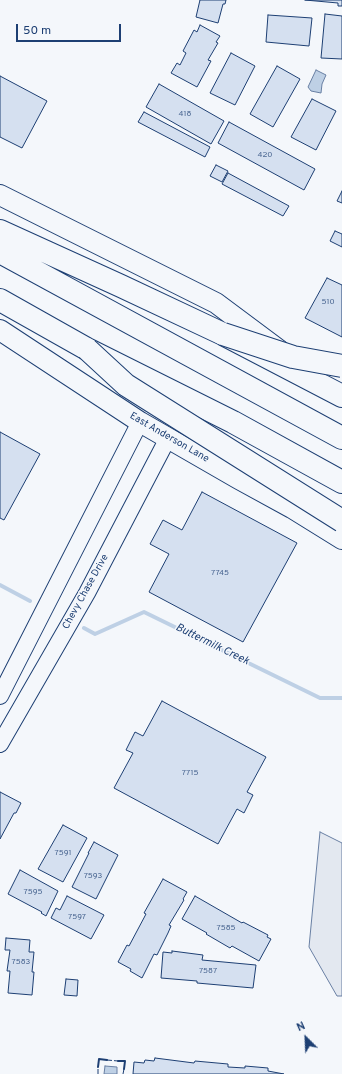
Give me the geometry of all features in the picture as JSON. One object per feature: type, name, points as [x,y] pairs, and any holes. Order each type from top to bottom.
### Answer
[{"type":"highway","points":[[0,231],[223,334],[342,396]]},
{"type":"highway","points":[[0,252],[342,438]]},
{"type":"highway","points":[[0,300],[86,349],[233,422],[342,482]]},
{"type":"highway","points":[[223,334],[293,357],[342,366]]},
{"type":"highway","points":[[86,349],[126,385],[342,521]]},
{"type":"main road","points":[[0,195],[216,303],[318,379],[342,392]]},
{"type":"main road","name":"East Anderson Lane","points":[[0,330],[140,422],[239,480],[292,508],[342,539]]},
{"type":"main road","points":[[292,508],[320,515],[338,513],[342,510]]},
{"type":"street","points":[[0,696],[140,422]]},
{"type":"street","name":"Chevy Chase Drive","points":[[0,744],[87,593],[168,438]]},
{"type":"shaded area","points":[[320,832],[342,843],[342,996],[337,996],[309,947]]},
{"type":"water","points":[[316,70],[326,75],[322,84],[321,93],[311,91],[308,87]]},
{"type":"water","points":[[105,1066],[117,1067],[117,1074],[104,1074]]},
{"type":"building","points":[[200,0],[226,0],[225,4],[223,4],[218,23],[196,17]]},
{"type":"building","points":[[305,0],[342,0],[342,6],[338,6],[338,3]]},
{"type":"building","points":[[325,14],[342,16],[342,59],[321,58]]},
{"type":"building","points":[[268,15],[312,18],[309,46],[266,42]]},
{"type":"building","points":[[200,25],[220,36],[216,42],[218,43],[208,60],[211,61],[197,87],[171,73],[177,63],[180,65],[186,53],[183,51],[194,30],[197,32]]},
{"type":"building","points":[[231,53],[255,66],[235,105],[210,93]]},
{"type":"building","points":[[277,66],[300,79],[273,127],[250,114]]},
{"type":"building","points":[[0,76],[47,101],[22,148],[0,137]]},
{"type":"building","points":[[159,84],[224,121],[211,144],[146,107]]},
{"type":"building","points":[[312,99],[336,111],[316,150],[291,137]]},
{"type":"building","points":[[144,112],[210,147],[205,157],[138,122]]},
{"type":"building","points":[[229,122],[315,169],[304,190],[218,143]]},
{"type":"building","points":[[216,165],[228,171],[222,182],[210,176]]},
{"type":"building","points":[[228,173],[289,206],[283,216],[222,184]]},
{"type":"building","points":[[342,191],[342,203],[337,201]]},
{"type":"building","points":[[335,231],[342,234],[342,247],[330,241]]},
{"type":"building","points":[[327,278],[342,285],[342,337],[305,318]]},
{"type":"building","points":[[0,432],[40,454],[4,520],[0,518]]},
{"type":"building","points":[[202,492],[297,543],[243,642],[149,592],[169,554],[150,544],[163,520],[182,530]]},
{"type":"building","points":[[162,701],[266,757],[247,792],[253,795],[244,813],[237,809],[218,844],[114,788],[133,753],[126,750],[135,732],[143,736]]},
{"type":"building","points":[[0,792],[21,803],[0,839]]},
{"type":"building","points":[[63,825],[87,838],[63,882],[38,869]]},
{"type":"building","points":[[94,842],[118,855],[96,899],[72,887]]},
{"type":"building","points":[[20,870],[58,891],[46,916],[41,913],[42,912],[8,894]]},
{"type":"building","points":[[163,879],[187,892],[169,925],[171,926],[157,955],[154,954],[142,978],[130,971],[131,969],[118,962],[127,945],[129,946],[146,914],[144,913]]},
{"type":"building","points":[[67,896],[104,915],[91,939],[51,918],[56,908],[60,910]]},
{"type":"building","points":[[195,896],[242,923],[243,922],[268,935],[267,937],[271,939],[259,961],[232,946],[230,948],[182,919]]},
{"type":"building","points":[[6,938],[30,940],[29,952],[34,952],[32,995],[8,993],[10,971],[7,971],[10,950],[5,950]]},
{"type":"building","points":[[172,951],[203,955],[202,960],[256,965],[253,988],[161,978],[163,952],[172,953]]},
{"type":"building","points":[[66,979],[78,980],[77,996],[64,995]]},
{"type":"building","points":[[155,1058],[194,1063],[195,1061],[228,1064],[228,1067],[245,1068],[245,1066],[268,1068],[268,1071],[284,1074],[133,1074],[134,1062],[144,1063],[145,1060],[154,1061]]},
{"type":"waterway","name":"Buttermilk Creek","points":[[0,585],[30,601]]},
{"type":"waterway","name":"Buttermilk Creek","points":[[84,628],[95,634],[144,612],[320,698],[342,698]]},
{"type":"fence","points":[[107,1060],[118,1061]]},
{"type":"fence","points":[[98,1067],[98,1074]]},
{"type":"fence","points":[[123,1074],[124,1069]]},
{"type":"wall","points":[[98,1067],[99,1059],[107,1060]]},
{"type":"wall","points":[[118,1061],[125,1061],[124,1069]]}]
